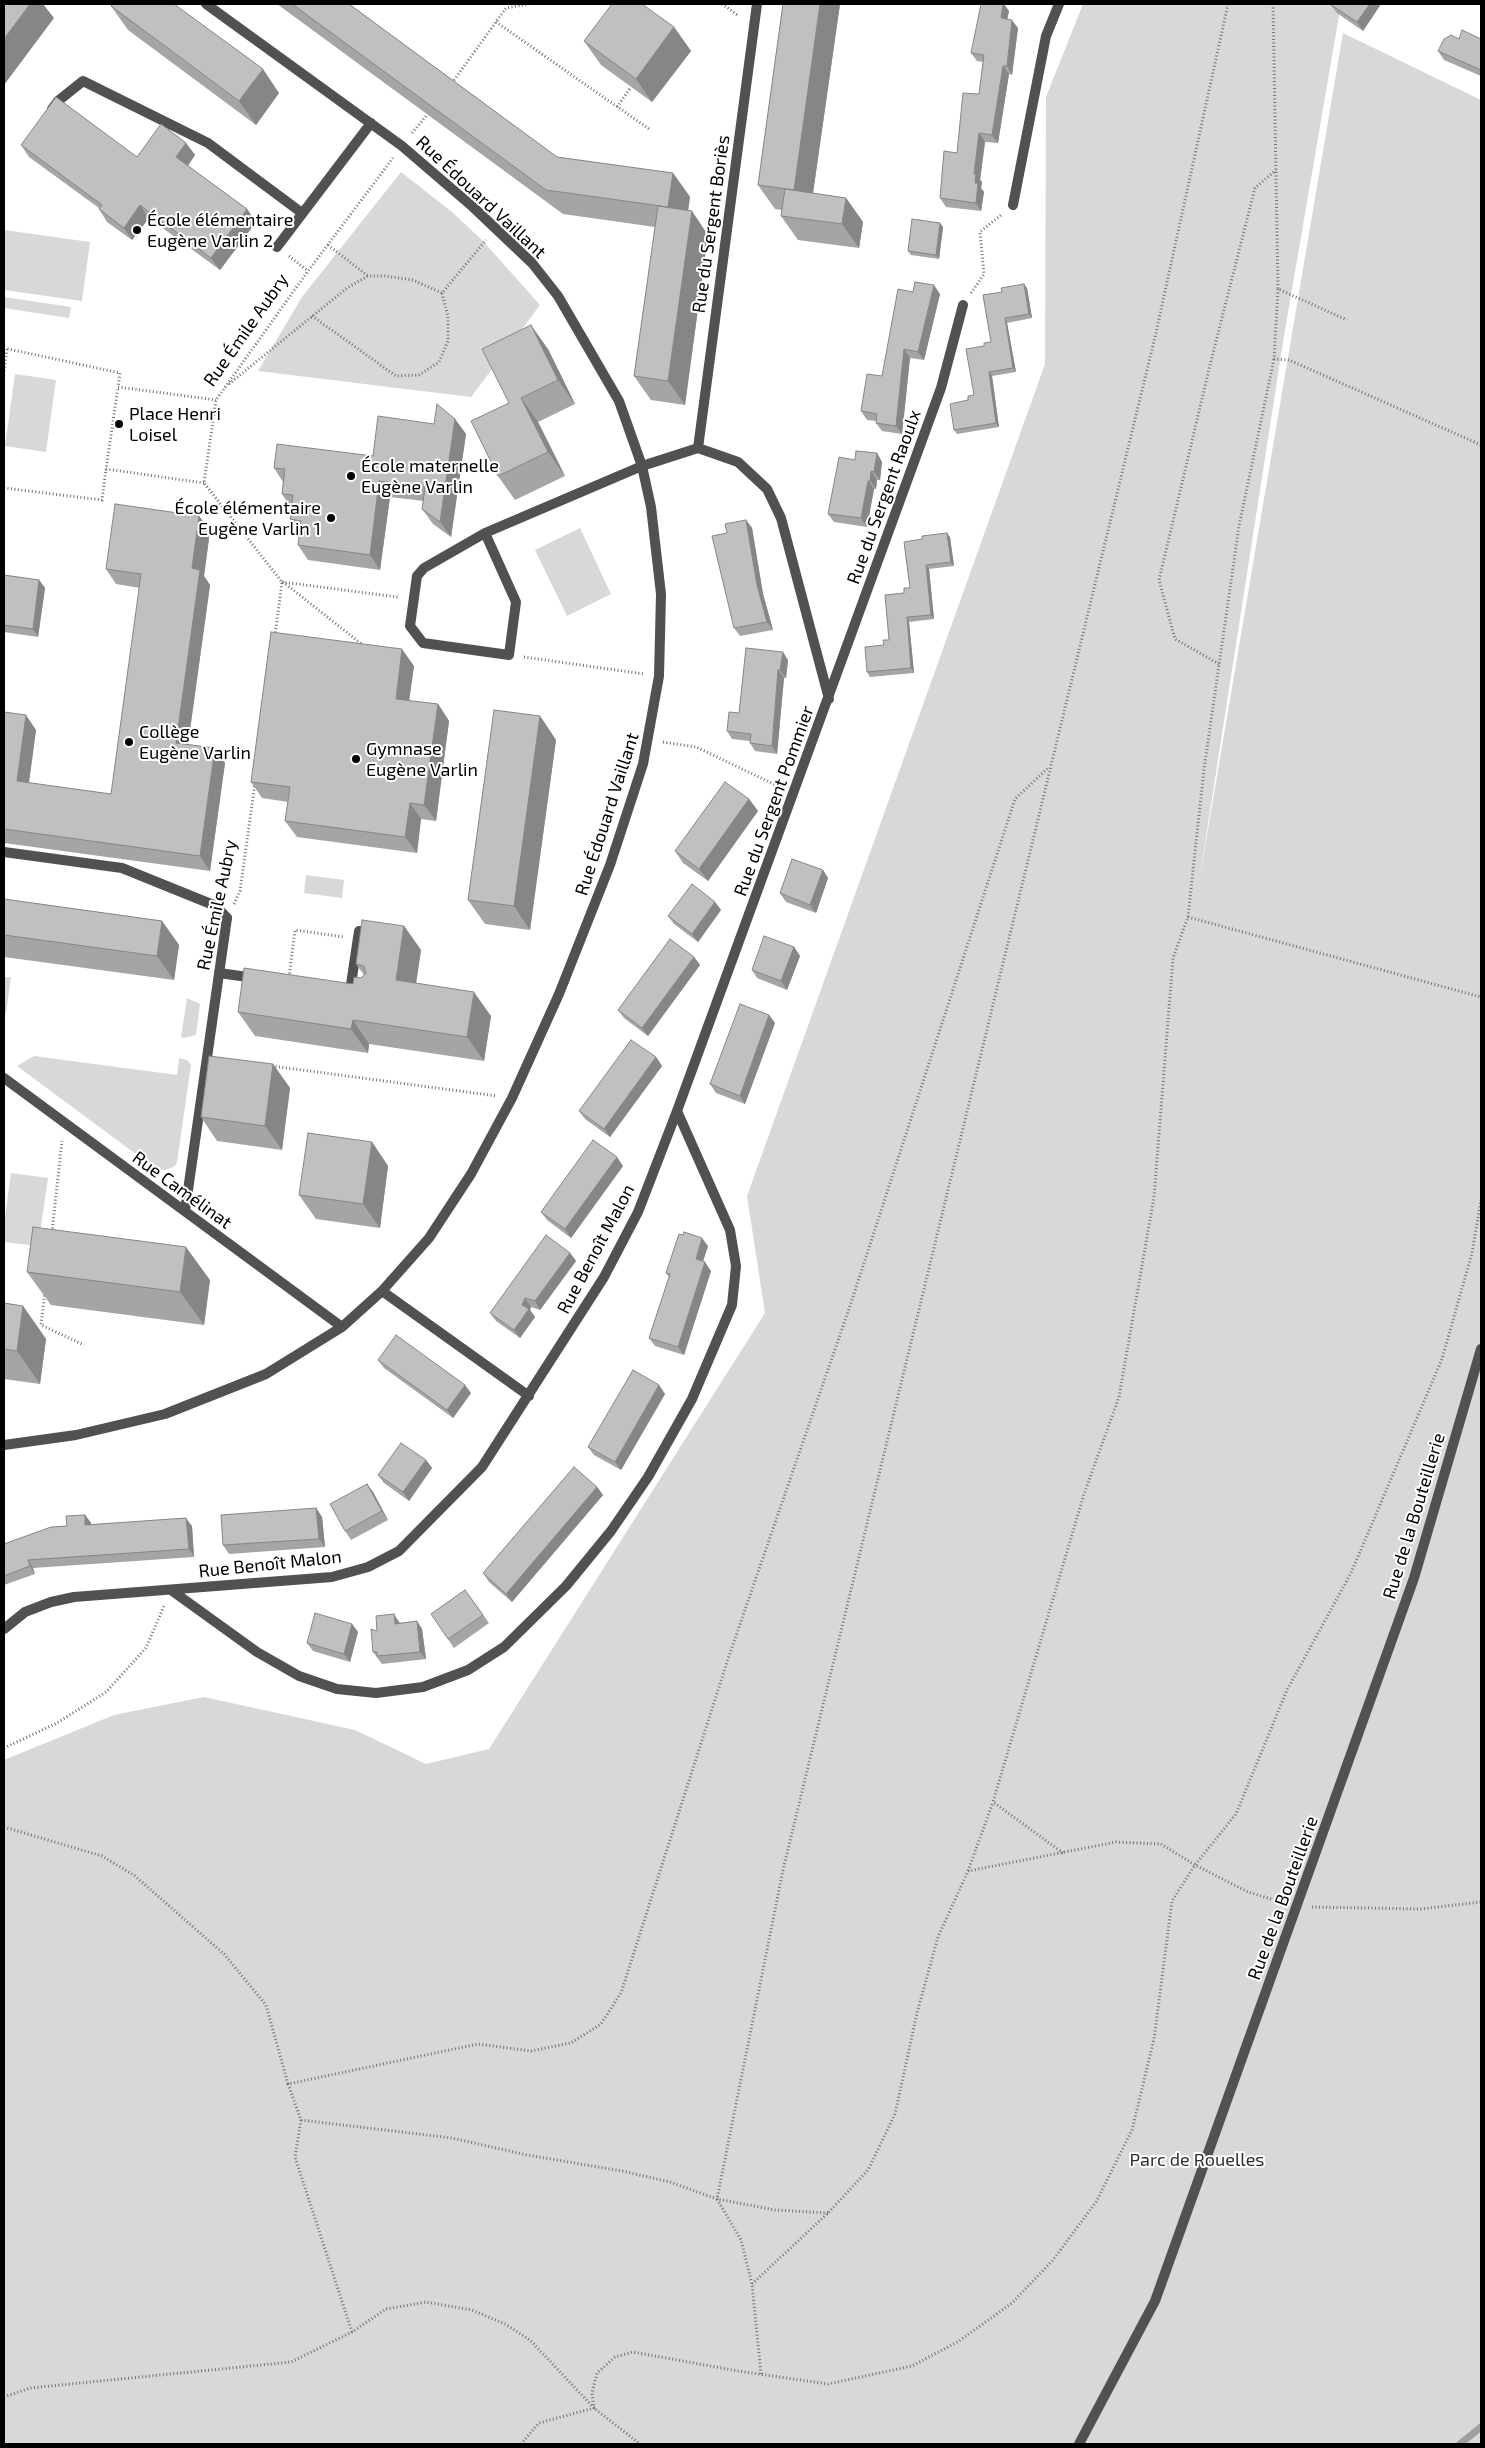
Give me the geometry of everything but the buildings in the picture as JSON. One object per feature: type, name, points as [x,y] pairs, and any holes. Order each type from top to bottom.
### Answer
[{"type":"street","name":"Rue Édouard Vaillant","points":[[4,1445],[76,1435],[165,1414],[266,1374],[342,1327],[382,1291],[429,1238],[471,1174],[512,1098],[559,994],[610,865],[650,740],[659,676],[661,594],[651,507],[642,466],[619,401],[558,296],[532,263],[496,228],[402,146],[206,4]]},
{"type":"street","name":"Rue du Sergent Boriès","points":[[698,448],[757,4]]},
{"type":"street","points":[[1013,205],[1046,36],[1059,4]]},
{"type":"street","points":[[48,115],[58,101],[83,81],[208,143],[302,213]]},
{"type":"street","name":"Rue Émile Aubry","points":[[277,246],[371,123]]},
{"type":"street","name":"Rue du Sergent Raoulx","points":[[828,699],[941,388],[963,305]]},
{"type":"street","points":[[485,533],[516,602],[509,655],[423,643],[410,626],[417,576],[424,568],[485,533],[642,466],[698,448]]},
{"type":"street","name":"Rue du Sergent Pommier","points":[[677,1111],[828,699],[780,518],[767,489],[738,462],[698,448]]},
{"type":"street","points":[[4,852],[122,868],[216,906],[227,918]]},
{"type":"street","name":"Rue Émile Aubry","points":[[185,1212],[227,918]]},
{"type":"street","points":[[350,991],[359,931],[384,934]]},
{"type":"street","points":[[219,973],[288,982]]},
{"type":"street","name":"Rue Camélinat","points":[[4,1078],[342,1327]]},
{"type":"street","points":[[171,1590],[257,1652],[299,1676],[337,1689],[376,1693],[423,1687],[468,1670],[504,1647],[566,1586],[611,1531],[648,1477],[692,1398],[732,1305],[736,1266],[730,1230],[677,1111]]},
{"type":"street","name":"Rue Benoît Malon","points":[[4,1629],[25,1612],[51,1602],[74,1597],[332,1577],[368,1567],[400,1552],[482,1467],[529,1396],[604,1276],[638,1212],[677,1111]]},
{"type":"street","points":[[382,1291],[529,1396]]},
{"type":"street","name":"Rue de la Bouteillerie","points":[[1079,2444],[1155,2301],[1414,1578],[1481,1349]]},
{"type":"path","points":[[448,87],[506,8],[529,4]]},
{"type":"path","points":[[761,2374],[752,2284],[741,2240],[717,2199],[783,1870],[1155,337],[1228,4]]},
{"type":"path","points":[[752,2284],[828,2213],[868,2170],[895,2114],[938,1937],[968,1871],[993,1802],[1084,1494],[1119,1397],[1154,1197],[1172,958],[1188,917],[1204,769],[1239,526],[1274,359],[1278,288],[1273,4]]},
{"type":"path","points":[[496,22],[649,129]]},
{"type":"path","points":[[617,107],[632,87]]},
{"type":"path","name":"Rue Émile Aubry","points":[[204,483],[216,400],[308,271],[427,115]]},
{"type":"path","points":[[1219,664],[1175,640],[1159,580],[1211,361],[1256,188],[1276,170]]},
{"type":"path","points":[[963,305],[984,274],[980,232],[1013,205]]},
{"type":"path","points":[[442,293],[496,228]]},
{"type":"path","points":[[328,245],[368,276],[412,280],[442,293]]},
{"type":"path","name":"Rue Émile Aubry","points":[[277,246],[308,271]]},
{"type":"path","points":[[226,386],[347,288],[368,276]]},
{"type":"path","points":[[1278,288],[1347,320]]},
{"type":"path","points":[[312,316],[396,376],[419,375],[439,362],[448,341],[448,316],[442,293]]},
{"type":"path","points":[[4,371],[5,348],[120,373],[102,500],[4,488]]},
{"type":"path","points":[[1274,359],[1289,360],[1481,445]]},
{"type":"path","points":[[118,386],[216,400]]},
{"type":"path","points":[[106,469],[204,483],[282,582],[365,647]]},
{"type":"path","points":[[282,582],[414,599]]},
{"type":"path","points":[[282,582],[274,637],[284,638]]},
{"type":"path","points":[[356,646],[373,648]]},
{"type":"path","points":[[509,655],[659,676]]},
{"type":"path","points":[[650,740],[696,747],[794,793]]},
{"type":"path","points":[[288,2084],[478,2044],[531,2050],[571,2043],[601,2024],[620,1993],[728,1659],[851,1303],[1015,800],[1050,766]]},
{"type":"path","name":"Rue Émile Aubry","points":[[227,918],[240,891],[256,775]]},
{"type":"path","points":[[1188,917],[1481,997]]},
{"type":"path","points":[[288,982],[295,930],[358,939]]},
{"type":"path","points":[[266,1065],[512,1098]]},
{"type":"path","points":[[51,1239],[64,1123]]},
{"type":"path","points":[[594,2408],[592,2393],[598,2373],[615,2357],[633,2352],[828,2384],[912,2366],[959,2341],[1012,2303],[1053,2260],[1096,2202],[1132,2130],[1154,2039],[1172,1902],[1195,1865],[1236,1814],[1287,1690],[1355,1564],[1442,1359],[1472,1253],[1481,1200]]},
{"type":"path","points":[[45,1287],[41,1326],[84,1345]]},
{"type":"path","points":[[4,1748],[57,1723],[106,1692],[146,1648],[171,1590]]},
{"type":"path","points":[[993,1802],[1063,1853]]},
{"type":"path","points":[[4,1827],[102,1856],[135,1876],[224,1954],[266,2005],[288,2084],[301,2120],[294,2157],[352,2332]]},
{"type":"path","points":[[968,1871],[1116,1842],[1161,1844],[1195,1865],[1248,1892],[1297,1907],[1421,1909],[1481,1902]]},
{"type":"path","points":[[301,2120],[452,2138],[527,2156],[622,2171],[670,2182],[717,2199],[775,2210],[828,2213]]},
{"type":"path","points":[[4,2397],[30,2388],[291,2362],[352,2332],[386,2309],[426,2302],[472,2310],[505,2324],[530,2340],[594,2408],[640,2444]]},
{"type":"path","points":[[521,2444],[538,2423],[594,2408]]},
{"type":"green space","name":"Parc de Rouelles","points":[[1083,4],[1341,4],[1284,336],[1199,882],[1343,33],[1481,100],[1481,2444],[4,2444],[4,1760],[114,1715],[204,1697],[355,1730],[426,1764],[489,1749],[765,1313],[747,1196],[1045,364],[1046,97]]},
{"type":"green space","points":[[401,172],[452,212],[483,241],[540,305],[471,397],[258,371],[302,297]]},
{"type":"green space","points":[[4,230],[90,242],[82,301],[4,290]]},
{"type":"green space","points":[[4,297],[71,307],[69,318],[4,308]]},
{"type":"green space","points":[[15,374],[56,380],[46,452],[5,446]]},
{"type":"green space","points":[[580,528],[611,594],[567,616],[535,550]]},
{"type":"green space","points":[[306,875],[344,880],[342,898],[304,893]]},
{"type":"green space","points":[[4,977],[11,977],[6,1014],[4,1013]]},
{"type":"green space","points":[[187,998],[200,1004],[196,1035],[184,1038],[181,1037]]},
{"type":"green space","points":[[34,1056],[177,1075],[179,1058],[187,1060],[191,1065],[175,1166],[166,1170],[156,1169],[17,1066]]},
{"type":"green space","points":[[11,1173],[48,1178],[38,1246],[4,1242],[4,1224]]},
{"type":"waterway","points":[[1460,2444],[1481,2427]]},
{"type":"place","name":"École élémentaire Eugène Varlin 2","points":[[137,230]]},
{"type":"place","name":"Place Henri Loisel","points":[[119,424]]},
{"type":"place","name":"École maternelle Eugène Varlin","points":[[351,476]]},
{"type":"place","name":"École élémentaire Eugène Varlin 1","points":[[331,518]]},
{"type":"place","name":"Collège Eugène Varlin","points":[[129,742]]},
{"type":"place","name":"Gymnase Eugène Varlin","points":[[356,759]]}]
